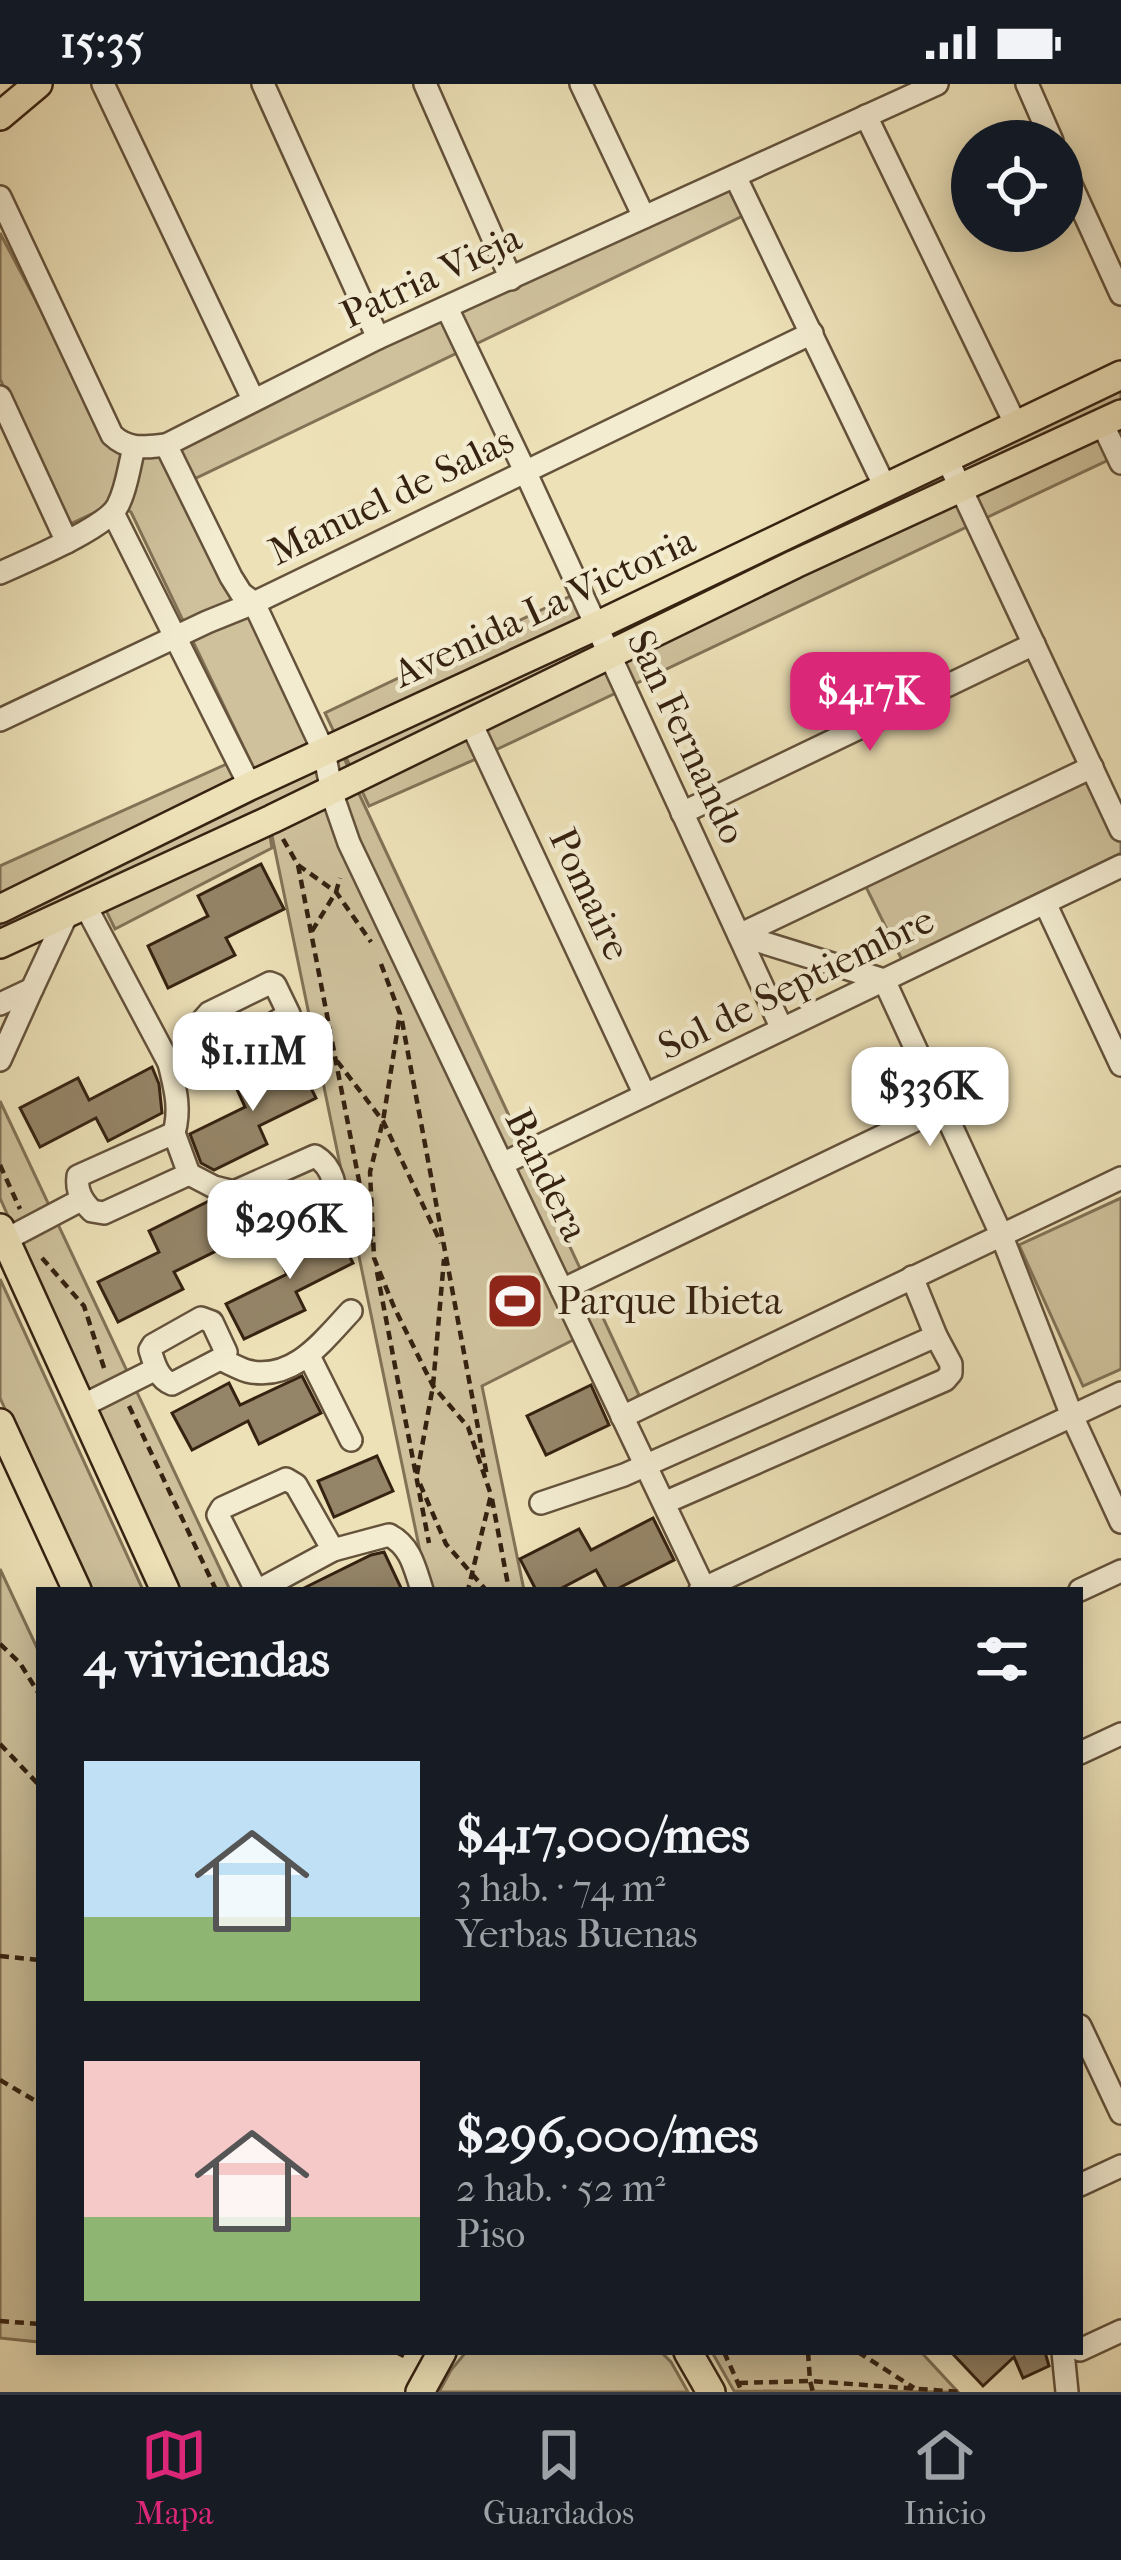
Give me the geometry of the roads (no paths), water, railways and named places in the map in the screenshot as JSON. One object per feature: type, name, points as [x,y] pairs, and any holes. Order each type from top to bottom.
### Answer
[{"type":"main road","points":[[0,116],[38,84]]},
{"type":"main road","name":"Avenida La Victoria","points":[[0,909],[1121,375]]},
{"type":"main road","name":"Avenida La Victoria","points":[[0,944],[272,819],[795,564],[1112,419]]},
{"type":"main road","points":[[3,1234],[163,1587]]},
{"type":"main road","points":[[0,1423],[76,1587]]},
{"type":"main road","points":[[690,2355],[710,2392]]},
{"type":"street","points":[[103,84],[254,399]]},
{"type":"street","points":[[263,84],[379,338]]},
{"type":"street","points":[[425,84],[511,279]]},
{"type":"street","points":[[581,84],[644,217]]},
{"type":"street","name":"Patria Vieja","points":[[134,448],[166,445],[379,338],[937,84]]},
{"type":"street","points":[[1027,84],[1043,120]]},
{"type":"street","points":[[866,116],[1016,425]]},
{"type":"street","points":[[735,176],[886,489]]},
{"type":"street","points":[[0,197],[112,436],[134,448],[113,513],[68,542],[0,573]]},
{"type":"street","points":[[1083,211],[1121,294]]},
{"type":"street","name":"San Fernando","points":[[446,308],[782,1029]]},
{"type":"street","name":"Manuel de Salas","points":[[0,720],[254,603],[812,332]]},
{"type":"street","points":[[0,397],[68,542]]},
{"type":"street","points":[[1112,419],[1121,463]]},
{"type":"street","name":"Bandera","points":[[166,445],[230,578],[254,603],[324,752],[349,843],[702,1587]]},
{"type":"street","points":[[947,459],[1121,830]]},
{"type":"street","points":[[113,513],[250,786]]},
{"type":"street","points":[[682,813],[1034,644]]},
{"type":"street","name":"Pomaire","points":[[471,723],[645,1095]]},
{"type":"street","points":[[739,934],[1091,767]]},
{"type":"street","name":"Sol de Septiembre","points":[[502,1164],[1121,866]]},
{"type":"street","points":[[1045,903],[1114,1031],[1121,1065]]},
{"type":"street","points":[[1,1056],[76,909],[169,1063],[178,1100],[174,1132],[189,1174],[234,1192],[315,1156],[322,1159],[337,1188],[331,1208],[263,1244],[257,1244],[234,1192]]},
{"type":"street","points":[[739,934],[884,980],[1000,1234],[1072,1416],[1121,1522]]},
{"type":"street","points":[[0,1004],[32,988]]},
{"type":"street","points":[[169,1063],[205,1041]]},
{"type":"street","points":[[562,1290],[943,1107]]},
{"type":"street","points":[[174,1132],[78,1176],[81,1200],[92,1211],[104,1213],[189,1174]]},
{"type":"street","points":[[622,1418],[1121,1178]]},
{"type":"street","points":[[3,1234],[81,1200]]},
{"type":"street","points":[[664,1503],[945,1380],[951,1364],[912,1277]]},
{"type":"street","points":[[220,1359],[247,1370],[274,1373],[309,1356],[351,1311]]},
{"type":"street","points":[[201,1318],[212,1322],[226,1352],[220,1359],[172,1384],[156,1369],[153,1345],[201,1318]]},
{"type":"street","points":[[541,1503],[645,1465],[936,1336]]},
{"type":"street","points":[[309,1356],[351,1440]]},
{"type":"street","points":[[80,1407],[156,1369]]},
{"type":"street","points":[[707,1587],[1121,1393]]},
{"type":"street","points":[[256,1587],[220,1522],[222,1508],[286,1479],[296,1485],[333,1550]]},
{"type":"street","points":[[264,1587],[333,1550],[389,1534],[409,1552],[421,1587]]},
{"type":"street","points":[[1083,1589],[1121,1571]]},
{"type":"street","points":[[1083,1752],[1118,1743]]},
{"type":"street","points":[[1083,2032],[1121,2113]]},
{"type":"street","points":[[1083,2184],[1121,2166]]},
{"type":"street","points":[[1083,2348],[1121,2331]]},
{"type":"street","points":[[1067,2392],[1072,2355]]},
{"type":"place","name":"Parque Ibieta","points":[[515,1301]]}]
